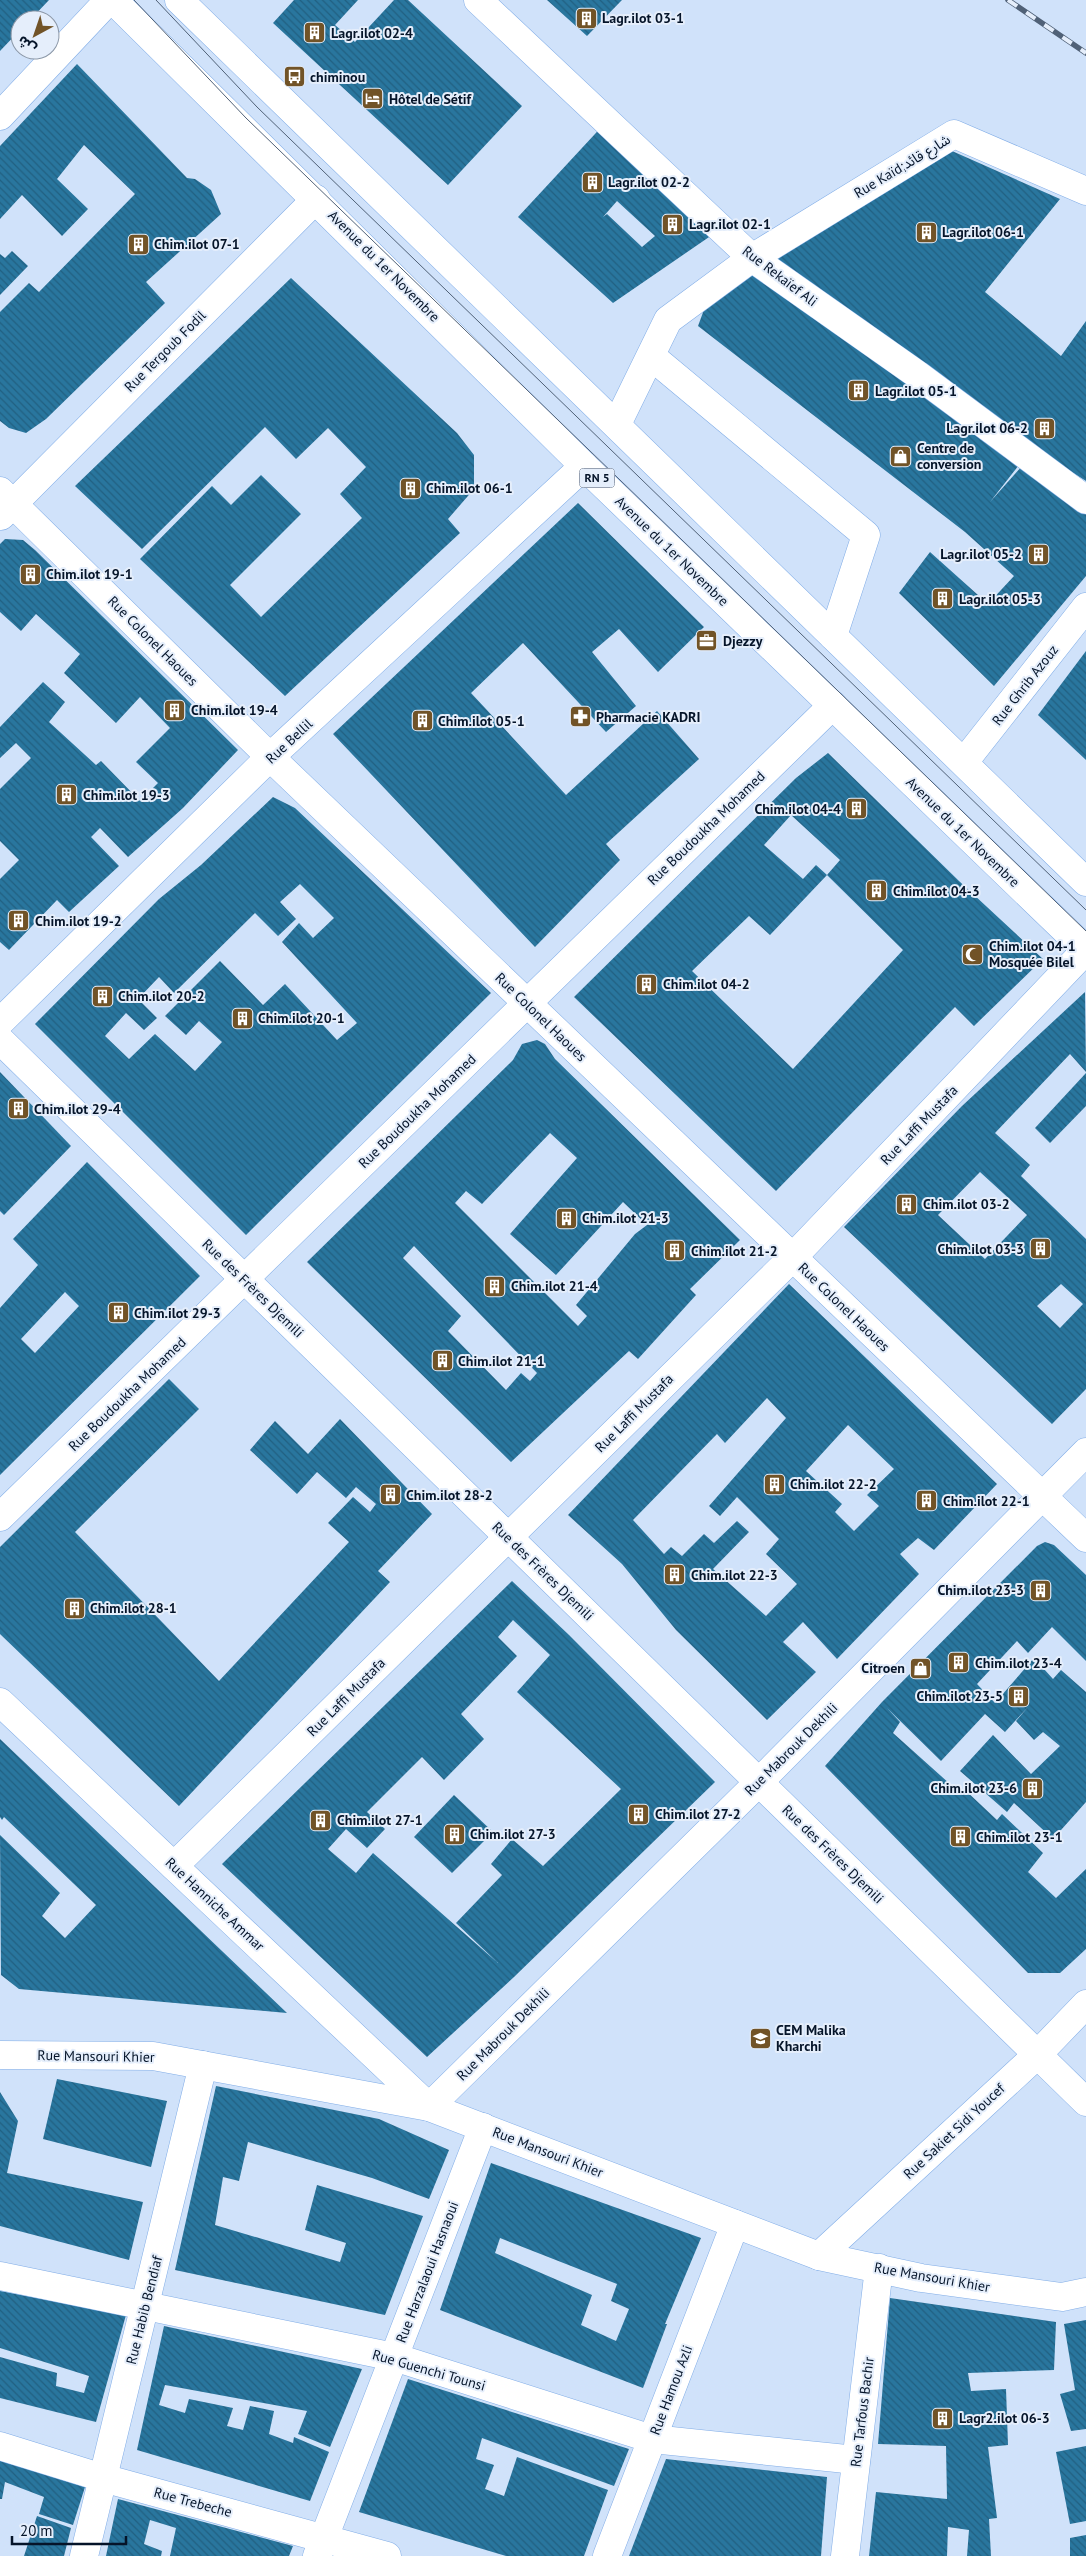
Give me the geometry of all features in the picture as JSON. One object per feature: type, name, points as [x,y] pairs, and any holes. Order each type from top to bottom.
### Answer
[{"type":"street","points":[[0,116],[108,0]]},
{"type":"street","name":"Avenue du 1er Novembre","points":[[113,0],[584,466],[1086,950]]},
{"type":"street","points":[[179,0],[1086,882]]},
{"type":"street","name":"Rue Rekaïef Ali","points":[[478,0],[752,258],[918,375],[1086,500]]},
{"type":"street","name":"Rue Kaïd;شارع قائد","points":[[752,258],[954,134],[1086,192]]},
{"type":"street","name":"Rue Tergoub Fodil","points":[[4,504],[316,199]]},
{"type":"street","points":[[617,424],[668,320],[752,258]]},
{"type":"street","points":[[651,356],[866,535],[832,636]]},
{"type":"street","name":"Rue Bellil","points":[[0,1022],[270,758],[584,466]]},
{"type":"street","name":"Rue Colonel Haoues","points":[[4,504],[1086,1538]]},
{"type":"street","name":"Rue Ghrib Azouz","points":[[964,762],[1086,607]]},
{"type":"street","name":"Rue Boudoukha Mohamed","points":[[0,1517],[833,705]]},
{"type":"street","name":"Rue Laffi Mustafa","points":[[174,1866],[793,1257],[1086,950]]},
{"type":"street","name":"Rue des Frères Djemili","points":[[0,1040],[1086,2102]]},
{"type":"street","name":"Rue Mabrouk Dekhili","points":[[429,2107],[759,1782],[1086,1452]]},
{"type":"street","name":"Rue Hanniche Ammar","points":[[0,1702],[429,2107]]},
{"type":"street","name":"Rue Sakiet Sidi Youcef","points":[[818,2256],[1037,2054],[1086,2004]]},
{"type":"street","name":"Rue Mansouri Khier","points":[[0,2055],[152,2056],[429,2107],[818,2256],[921,2278],[1062,2297],[1086,2292]]},
{"type":"street","name":"Rue Habib Bendiaf","points":[[84,2556],[204,2065]]},
{"type":"street","name":"Rue Harzalaoui Hasnaoui","points":[[320,2547],[483,2127]]},
{"type":"street","name":"Rue Hamou Azli","points":[[607,2556],[735,2224]]},
{"type":"street","name":"Rue Tarfous Bachir","points":[[845,2556],[878,2268]]},
{"type":"street","name":"Rue Guenchi Tounsi","points":[[0,2276],[146,2304],[394,2357],[652,2439],[856,2460]]},
{"type":"street","name":"Rue Trebeche","points":[[0,2446],[320,2547],[387,2556]]},
{"type":"building","points":[[0,0],[49,0],[40,10],[10,10],[10,40],[0,51]]},
{"type":"building","points":[[294,0],[358,0],[335,25],[355,42],[394,0],[408,0],[522,106],[448,185],[273,23]]},
{"type":"building","name":"Lagr.ilot 03-1","points":[[547,0],[622,0],[587,36]]},
{"type":"building","name":"Chim.ilot 07-1","points":[[77,64],[187,178],[195,179],[211,190],[221,214],[146,282],[165,303],[46,419],[26,433],[9,428],[0,421],[0,312],[29,283],[39,292],[135,194],[84,145],[57,179],[88,209],[62,236],[22,195],[0,219],[0,146]]},
{"type":"building","points":[[607,121],[712,235],[613,303],[518,217]],"holes":[[[617,201],[655,236],[642,247],[607,214],[603,217]]]},
{"type":"building","points":[[952,151],[1060,199],[985,292],[1061,356],[1086,321],[1086,481],[918,375],[1026,456],[990,502],[1023,465],[1086,503],[1086,576],[994,686],[899,593],[930,552],[988,604],[1014,576],[965,532],[698,326],[705,307],[752,258]]},
{"type":"building","points":[[12,251],[28,266],[0,295],[0,254],[5,258]]},
{"type":"building","name":"Chim.ilot 06-1","points":[[291,278],[457,433],[474,455],[474,489],[448,519],[460,533],[285,696],[140,559],[212,486],[231,505],[261,475],[301,514],[230,585],[261,617],[362,518],[340,494],[366,467],[328,428],[296,459],[265,427],[142,549],[75,486]]},
{"type":"building","name":"Chim.ilot 05-1","points":[[578,503],[704,627],[658,672],[619,629],[592,652],[636,706],[606,732],[523,643],[471,693],[566,795],[657,711],[699,759],[606,844],[620,860],[535,947],[333,734]]},
{"type":"building","points":[[5,539],[23,540],[35,550],[238,750],[183,808],[128,857],[100,828],[91,837],[119,866],[69,912],[57,900],[9,950],[0,942],[0,879],[19,860],[0,841],[0,789],[31,758],[16,743],[0,758],[0,727],[43,682],[65,702],[49,722],[96,765],[101,761],[140,801],[158,783],[136,762],[170,728],[140,697],[116,723],[64,673],[80,654],[36,614],[21,631],[0,612],[0,544]]},
{"type":"building","points":[[1086,651],[1086,760],[1038,715]]},
{"type":"building","name":"Chim.ilot 04-2","points":[[828,753],[959,881],[1043,959],[974,1026],[955,1007],[776,1191],[574,997],[796,778]],"holes":[[[791,815],[840,860],[827,875],[816,865],[803,879],[764,845]],[[827,875],[903,950],[793,1069],[692,971],[749,916],[770,935]]]},
{"type":"building","name":"Chim.ilot 20-1","points":[[273,797],[295,808],[491,993],[246,1235],[35,1024],[159,899],[201,865]],"holes":[[[300,884],[334,918],[313,938],[299,923],[282,942],[357,1023],[337,1040],[285,984],[263,1005],[220,961],[165,1016],[186,1035],[199,1021],[222,1042],[195,1071],[155,1034],[129,1059],[105,1036],[126,1013],[144,1030],[157,1018],[138,999],[159,977],[174,993],[255,913],[278,936],[296,919],[280,902]]]},
{"type":"building","name":"Chim.ilot 03-2","points":[[1085,992],[1086,1072],[1070,1054],[995,1133],[1030,1165],[1021,1176],[1086,1239],[1086,1389],[1052,1424],[844,1227],[962,1106]],"holes":[[[980,1172],[1027,1215],[985,1259],[938,1215]],[[1061,1284],[1083,1304],[1060,1328],[1037,1306]]]},
{"type":"building","name":"Chim.ilot 21-2","points":[[537,1040],[545,1044],[555,1059],[740,1240],[690,1289],[696,1295],[638,1359],[629,1351],[511,1462],[307,1262],[513,1060],[522,1044]],"holes":[[[550,1133],[577,1158],[510,1234],[556,1275],[623,1202],[647,1225],[635,1234],[576,1305],[587,1316],[578,1326],[455,1203],[466,1191],[482,1204]],[[414,1246],[537,1373],[530,1381],[521,1373],[506,1390],[448,1331],[461,1316],[403,1258]]]},
{"type":"building","name":"Chim.ilot 29-4","points":[[0,1072],[71,1146],[4,1215],[0,1211]]},
{"type":"building","points":[[1086,1073],[1086,1106],[1050,1143],[1035,1128]]},
{"type":"building","name":"Chim.ilot 29-3","points":[[87,1162],[200,1276],[0,1475],[0,1308],[38,1265],[13,1239]],"holes":[[[65,1292],[79,1306],[35,1353],[21,1339]]]},
{"type":"building","name":"Chim.ilot 22-1","points":[[789,1284],[997,1484],[934,1550],[918,1538],[900,1554],[919,1574],[837,1659],[803,1622],[783,1642],[816,1672],[767,1720],[676,1630],[622,1564],[568,1515]],"holes":[[[767,1398],[786,1418],[709,1506],[720,1516],[737,1497],[779,1539],[766,1554],[797,1584],[766,1616],[713,1569],[749,1532],[737,1521],[714,1543],[704,1534],[682,1556],[671,1547],[664,1554],[633,1520],[717,1434],[725,1443]],[[848,1425],[894,1469],[867,1495],[879,1506],[854,1531],[835,1512],[842,1504],[806,1471]]]},
{"type":"building","name":"Chim.ilot 28-1","points":[[169,1379],[199,1409],[75,1532],[219,1681],[349,1542],[328,1523],[353,1497],[370,1512],[376,1504],[356,1487],[346,1498],[317,1472],[297,1494],[250,1450],[275,1421],[308,1454],[340,1419],[432,1514],[378,1571],[390,1582],[179,1806],[0,1634],[0,1547]]},
{"type":"building","points":[[1045,1542],[1054,1545],[1086,1575],[1086,1661],[1052,1627],[1028,1653],[1017,1641],[977,1684],[995,1703],[1034,1658],[1053,1679],[1061,1670],[1086,1692],[1086,1802],[1053,1839],[1014,1803],[1007,1812],[960,1771],[993,1735],[1031,1774],[1060,1746],[1043,1732],[1034,1740],[1016,1721],[1028,1707],[1005,1732],[985,1714],[941,1761],[887,1708],[900,1722],[893,1733],[960,1793],[964,1789],[997,1820],[1002,1814],[1043,1853],[1028,1872],[1056,1898],[1086,1869],[1086,1949],[1060,1973],[1028,1973],[825,1766],[882,1702],[1037,1546]]},
{"type":"building","name":"Chim.ilot 27-1","points":[[512,1581],[569,1635],[715,1782],[514,1977],[427,2057],[222,1864]],"holes":[[[513,1620],[550,1655],[517,1692],[621,1789],[543,1866],[512,1839],[491,1864],[502,1875],[456,1923],[498,1963],[373,1853],[356,1873],[328,1849],[346,1829],[367,1848],[385,1829],[367,1812],[422,1757],[444,1780],[484,1739],[461,1714],[517,1656],[498,1637]]]},
{"type":"building","points":[[0,1739],[287,2013],[19,1989],[1,1975],[0,1835],[60,1893],[42,1916],[65,1938],[96,1905],[4,1817],[2,1820],[0,1817]]},
{"type":"building","name":"Chim.ilot 27-3","points":[[454,1795],[493,1832],[452,1873],[414,1837]]},
{"type":"building","points":[[57,2079],[167,2101],[151,2167],[43,2139]]},
{"type":"building","points":[[216,2086],[379,2119],[449,2150],[429,2199],[372,2178],[248,2142],[239,2181],[223,2177],[215,2225],[340,2262],[346,2243],[305,2230],[317,2185],[423,2216],[385,2315],[175,2270]]},
{"type":"building","points":[[0,2092],[18,2121],[7,2173],[143,2202],[129,2260],[0,2226]]},
{"type":"building","points":[[491,2163],[701,2238],[665,2324],[667,2324],[643,2388],[440,2310]],"holes":[[[500,2238],[617,2284],[611,2301],[629,2309],[616,2341],[581,2325],[592,2295],[495,2253]]]},
{"type":"building","points":[[0,2291],[126,2315],[96,2422],[0,2398],[0,2357],[57,2373],[56,2386],[84,2393],[89,2376],[0,2348]]},
{"type":"building","name":"Lagr2.ilot 06-3","points":[[890,2298],[1056,2322],[1054,2370],[968,2373],[971,2391],[1006,2389],[1008,2445],[988,2447],[997,2518],[989,2519],[991,2556],[967,2556],[969,2530],[948,2527],[947,2556],[869,2556],[876,2492],[947,2499],[946,2446],[878,2444]]},
{"type":"building","points":[[1086,2320],[1086,2429],[1071,2431],[1060,2394],[1075,2390],[1064,2324]]},
{"type":"building","points":[[164,2326],[362,2369],[330,2447],[298,2434],[307,2411],[165,2385],[159,2405],[185,2413],[189,2399],[233,2408],[227,2426],[243,2430],[250,2406],[274,2411],[269,2434],[293,2443],[294,2437],[329,2452],[310,2501],[137,2450]]},
{"type":"building","points":[[408,2379],[629,2449],[614,2486],[482,2438],[476,2459],[494,2465],[485,2489],[504,2496],[517,2457],[608,2490],[584,2556],[506,2556],[359,2512]]},
{"type":"building","points":[[1086,2446],[1086,2521],[1070,2524],[1056,2452]]},
{"type":"building","points":[[666,2459],[827,2477],[821,2556],[629,2556]]},
{"type":"building","points":[[0,2460],[85,2487],[73,2525],[39,2514],[44,2497],[5,2482],[2,2499],[0,2499]]},
{"type":"building","points":[[118,2499],[293,2546],[289,2556],[170,2556],[176,2528],[150,2520],[144,2544],[162,2551],[161,2556],[106,2556]]},
{"type":"building","points":[[37,2516],[71,2528],[64,2556],[24,2556]]},
{"type":"building","points":[[1086,2535],[1086,2556],[1070,2556],[1070,2538]]},
{"type":"tram line","points":[[134,0],[246,118],[1086,931]]},
{"type":"tram line","points":[[156,0],[257,107],[1086,910]]},
{"type":"railway","points":[[1008,0],[1086,53]]},
{"type":"place","name":"Lagr.ilot 03-1","points":[[586,18]]},
{"type":"place","name":"Lagr.ilot 02-4","points":[[315,33]]},
{"type":"place","name":"chiminou","points":[[294,77]]},
{"type":"place","name":"Hôtel de Sétif","points":[[373,99]]},
{"type":"place","name":"Lagr.ilot 02-2","points":[[592,182]]},
{"type":"place","name":"Lagr.ilot 02-1","points":[[673,224]]},
{"type":"place","name":"Lagr.ilot 06-1","points":[[926,232]]},
{"type":"place","name":"Chim.ilot 07-1","points":[[138,244]]},
{"type":"place","name":"Lagr.ilot 05-1","points":[[859,391]]},
{"type":"place","name":"Lagr.ilot 06-2","points":[[1044,428]]},
{"type":"place","name":"Centre de conversion","points":[[901,456]]},
{"type":"place","name":"Chim.ilot 06-1","points":[[410,488]]},
{"type":"place","name":"Lagr.ilot 05-2","points":[[1038,554]]},
{"type":"place","name":"Chim.ilot 19-1","points":[[30,574]]},
{"type":"place","name":"Lagr.ilot 05-3","points":[[943,599]]},
{"type":"place","name":"Djezzy","points":[[707,641]]},
{"type":"place","name":"Chim.ilot 19-4","points":[[175,710]]},
{"type":"place","name":"Pharmacie KADRI","points":[[580,717]]},
{"type":"place","name":"Chim.ilot 05-1","points":[[422,721]]},
{"type":"place","name":"Chim.ilot 19-3","points":[[67,795]]},
{"type":"place","name":"Chim.ilot 04-4","points":[[857,809]]},
{"type":"place","name":"Chim.ilot 04-3","points":[[877,891]]},
{"type":"place","name":"Chim.ilot 19-2","points":[[19,921]]},
{"type":"place","name":"Chim.ilot 04-1 Mosquée Bilel","points":[[973,954]]},
{"type":"place","name":"Chim.ilot 04-2","points":[[647,984]]},
{"type":"place","name":"Chim.ilot 20-2","points":[[102,996]]},
{"type":"place","name":"Chim.ilot 20-1","points":[[242,1018]]},
{"type":"place","name":"Chim.ilot 29-4","points":[[18,1109]]},
{"type":"place","name":"Chim.ilot 03-2","points":[[907,1204]]},
{"type":"place","name":"Chim.ilot 21-3","points":[[566,1218]]},
{"type":"place","name":"Chim.ilot 03-3","points":[[1040,1249]]},
{"type":"place","name":"Chim.ilot 21-2","points":[[675,1251]]},
{"type":"place","name":"Chim.ilot 21-4","points":[[495,1286]]},
{"type":"place","name":"Chim.ilot 29-3","points":[[118,1313]]},
{"type":"place","name":"Chim.ilot 21-1","points":[[442,1361]]},
{"type":"place","name":"Chim.ilot 22-2","points":[[774,1484]]},
{"type":"place","name":"Chim.ilot 28-2","points":[[390,1495]]},
{"type":"place","name":"Chim.ilot 22-1","points":[[927,1501]]},
{"type":"place","name":"Chim.ilot 22-3","points":[[675,1575]]},
{"type":"place","name":"Chim.ilot 23-3","points":[[1040,1590]]},
{"type":"place","name":"Chim.ilot 28-1","points":[[74,1608]]},
{"type":"place","name":"Chim.ilot 23-4","points":[[959,1663]]},
{"type":"place","name":"Citroen","points":[[921,1668]]},
{"type":"place","name":"Chim.ilot 23-5","points":[[1019,1696]]},
{"type":"place","name":"Chim.ilot 23-6","points":[[1033,1788]]},
{"type":"place","name":"Chim.ilot 27-2","points":[[639,1814]]},
{"type":"place","name":"Chim.ilot 27-1","points":[[321,1820]]},
{"type":"place","name":"Chim.ilot 27-3","points":[[454,1834]]},
{"type":"place","name":"Chim.ilot 23-1","points":[[960,1837]]},
{"type":"place","name":"CEM Malika Kharchi","points":[[760,2038]]},
{"type":"place","name":"Lagr2.ilot 06-3","points":[[943,2418]]}]
